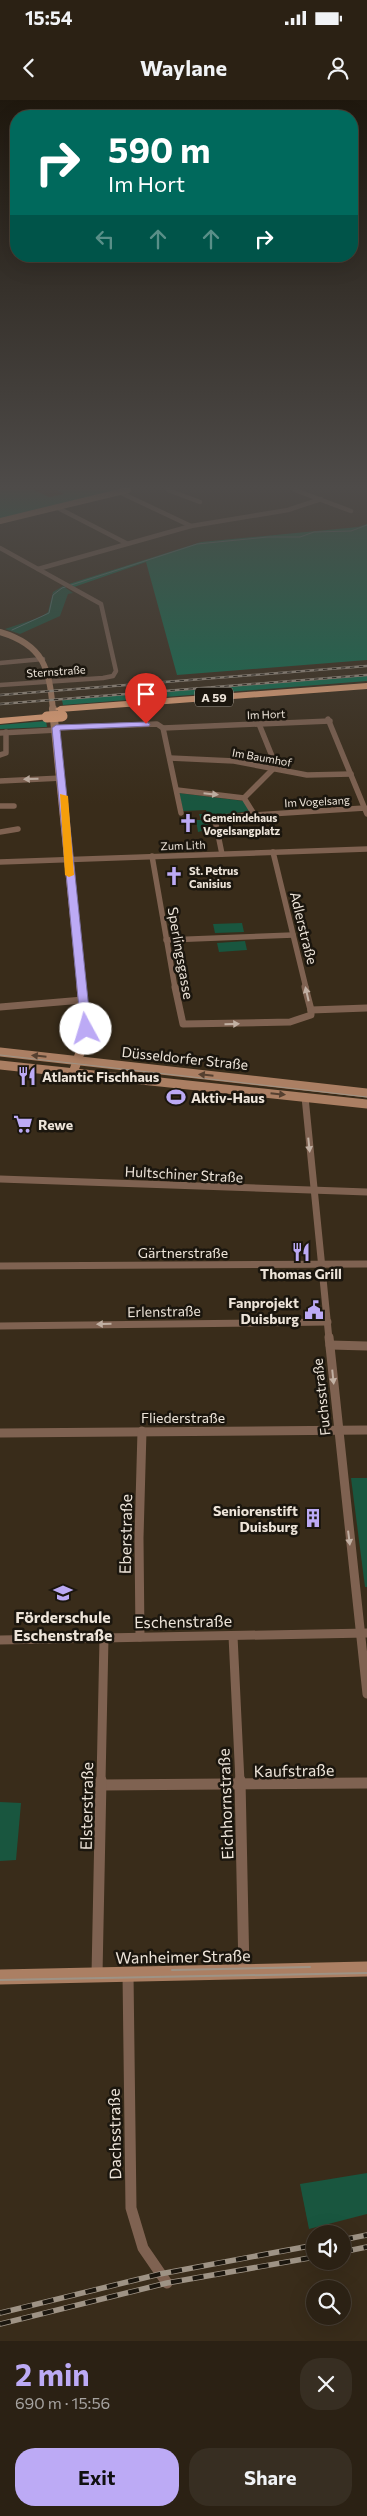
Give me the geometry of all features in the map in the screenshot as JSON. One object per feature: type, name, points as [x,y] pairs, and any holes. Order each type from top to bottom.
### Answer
[{"type":"highway","name":"A 59","points":[[61,713],[367,686]]},
{"type":"highway","name":"A 59","points":[[0,714],[47,714],[367,692]]},
{"type":"highway","name":"A 59","points":[[0,721],[47,714]]},
{"type":"street","name":"Sternstraße","points":[[0,685],[112,676],[116,671],[102,606],[83,595]]},
{"type":"street","points":[[0,632],[26,642],[43,659],[50,680],[62,778],[68,860],[86,1035],[73,1073]]},
{"type":"street","points":[[0,663],[43,659]]},
{"type":"street","name":"Im Hort","points":[[3,732],[157,724],[163,728],[329,719],[351,774]]},
{"type":"street","points":[[244,798],[276,766],[259,724]]},
{"type":"street","points":[[163,728],[181,813]]},
{"type":"street","points":[[0,756],[6,753],[3,732]]},
{"type":"street","name":"Im Baumhof","points":[[170,758],[217,760],[310,776],[351,774]]},
{"type":"street","points":[[258,766],[274,759]]},
{"type":"street","points":[[351,774],[366,811]]},
{"type":"street","points":[[0,781],[62,778]]},
{"type":"street","points":[[177,790],[244,798]]},
{"type":"street","points":[[244,798],[254,814]]},
{"type":"street","points":[[0,806],[14,806]]},
{"type":"street","name":"Im Vogelsang","points":[[222,854],[215,820],[225,815],[366,811]]},
{"type":"street","points":[[0,832],[18,829]]},
{"type":"street","name":"Zum Lith","points":[[0,862],[367,849]]},
{"type":"street","name":"Adlerstraße","points":[[273,852],[311,1010]]},
{"type":"street","name":"Sperlingsgasse","points":[[152,856],[180,1018],[183,1024],[290,1022],[307,1018],[311,1015],[311,1010]]},
{"type":"street","points":[[166,940],[292,935]]},
{"type":"street","points":[[3,1007],[83,1000]]},
{"type":"street","points":[[311,1010],[367,1008]]},
{"type":"street","name":"Düsseldorfer Straße","points":[[0,1052],[367,1093]]},
{"type":"street","name":"Düsseldorfer Straße","points":[[0,1065],[367,1104]]},
{"type":"street","name":"Fuchsstraße","points":[[305,1097],[338,1431],[363,1633],[367,1694]]},
{"type":"street","name":"Hultschiner Straße","points":[[0,1178],[314,1192],[367,1192]]},
{"type":"street","name":"Gärtnerstraße","points":[[0,1266],[367,1264]]},
{"type":"street","name":"Erlenstraße","points":[[0,1326],[328,1322]]},
{"type":"street","points":[[330,1345],[367,1346]]},
{"type":"street","name":"Fliederstraße","points":[[0,1432],[367,1430]]},
{"type":"street","name":"Eberstraße","points":[[140,1637],[139,1538],[142,1431]]},
{"type":"street","name":"Eschenstraße","points":[[0,1640],[363,1633]]},
{"type":"street","name":"Eichhornstraße","points":[[233,1636],[240,1785],[244,1972]]},
{"type":"street","name":"Elsterstraße","points":[[97,1974],[104,1638]]},
{"type":"street","name":"Kaufstraße","points":[[102,1785],[367,1784]]},
{"type":"street","name":"Wanheimer Straße","points":[[0,1976],[367,1970]]},
{"type":"street","name":"Dachsstraße","points":[[128,1974],[131,2208],[134,2231],[145,2253],[167,2283]]},
{"type":"green space","points":[[52,595],[68,595],[60,616],[20,634],[5,629],[41,617],[48,612]]},
{"type":"green space","points":[[155,595],[367,595],[367,660],[177,675]]},
{"type":"green space","points":[[367,676],[367,681],[63,705],[62,700]]},
{"type":"green space","points":[[46,721],[47,727],[0,729],[0,725]]},
{"type":"green space","points":[[179,793],[244,801],[250,811],[213,816],[208,819],[211,834],[203,834],[202,831],[198,832],[196,820],[201,820],[199,814],[207,814],[206,810],[183,811]]},
{"type":"green space","points":[[242,923],[244,932],[215,933],[213,924]]},
{"type":"green space","points":[[245,941],[247,950],[219,952],[217,943]]},
{"type":"green space","points":[[351,1478],[367,1478],[367,1587],[365,1587]]},
{"type":"green space","points":[[0,1802],[21,1803],[16,1860],[0,1861]]},
{"type":"green space","points":[[367,2173],[367,2214],[324,2225],[308,2225],[300,2184]]},
{"type":"waterway","points":[[12,630],[49,613],[54,595]]},
{"type":"tram line","points":[[0,1055],[367,1097]]},
{"type":"tram line","points":[[172,1970],[310,1967]]},
{"type":"tram line","points":[[0,1980],[367,1973]]},
{"type":"railway","points":[[0,695],[367,666]]},
{"type":"railway","points":[[0,704],[367,675]]},
{"type":"railway","points":[[351,2238],[367,2235]]},
{"type":"railway","points":[[0,2313],[160,2274],[306,2247]]},
{"type":"railway","points":[[351,2250],[367,2247]]},
{"type":"railway","points":[[0,2324],[167,2283],[306,2259]]},
{"type":"slow traffic","points":[[63,796],[69,853],[69,875]]},
{"type":"place","name":"Gemeindehaus Vogelsangplatz","points":[[188,823]]},
{"type":"place","name":"St. Petrus Canisius","points":[[174,876]]},
{"type":"place","name":"Atlantic Fischhaus","points":[[27,1076]]},
{"type":"place","name":"Aktiv-Haus","points":[[176,1097]]},
{"type":"place","name":"Rewe","points":[[23,1124]]},
{"type":"place","name":"Thomas Grill","points":[[301,1252]]},
{"type":"place","name":"Fanprojekt Duisburg","points":[[314,1310]]},
{"type":"place","name":"Seniorenstift Duisburg","points":[[313,1518]]},
{"type":"place","name":"Förderschule Eschenstraße","points":[[63,1593]]},
{"type":"route","points":[[86,1029],[68,866],[69,853],[56,728],[146,724]]}]
